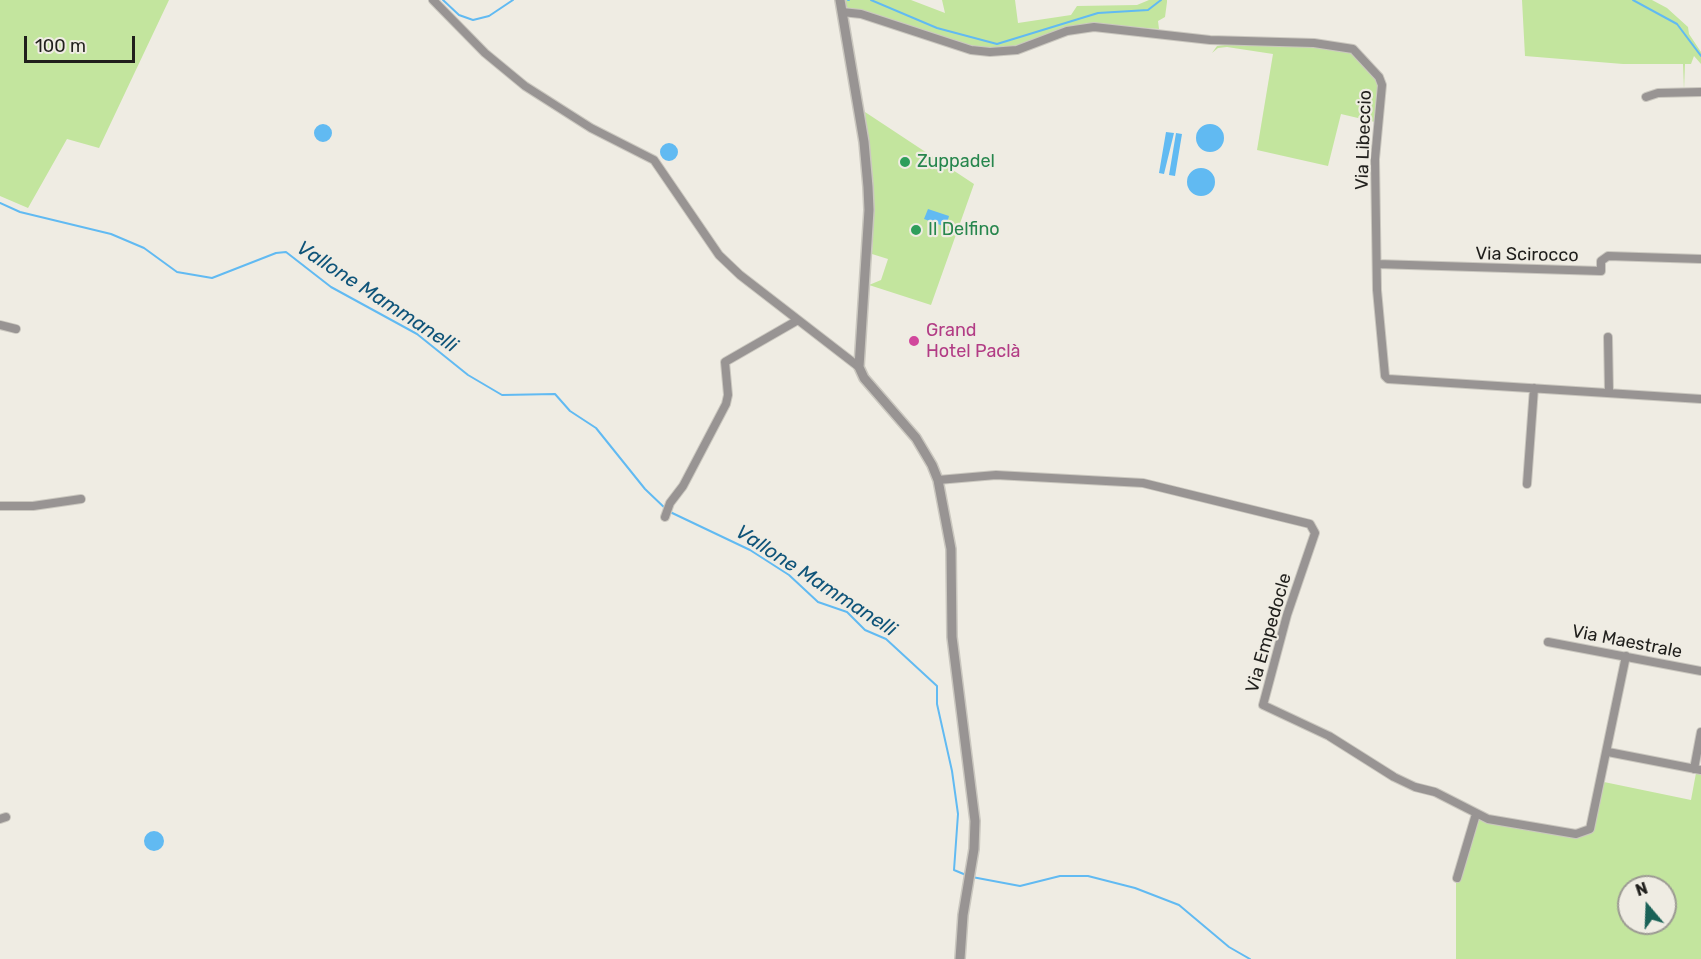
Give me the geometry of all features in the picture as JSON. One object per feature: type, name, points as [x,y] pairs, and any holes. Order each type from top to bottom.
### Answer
[{"type":"street","points":[[433,0],[485,53],[525,86],[591,128],[654,160],[719,255],[740,275],[859,368],[864,378],[916,438],[938,480],[951,549],[952,637],[975,821],[960,959]]},
{"type":"street","points":[[840,0],[864,142],[868,199],[859,368]]},
{"type":"street","name":"Via Libeccio","points":[[842,12],[861,14],[971,50],[990,52],[1017,50],[1067,31],[1094,27],[1210,40],[1314,43],[1353,49],[1379,77],[1382,85],[1375,159],[1377,264],[1383,372],[1388,379],[1701,399]]},
{"type":"street","points":[[1646,97],[1658,93],[1701,92]]},
{"type":"street","name":"Via Scirocco","points":[[1377,264],[1601,272],[1601,261],[1608,256],[1701,259]]},
{"type":"street","points":[[665,517],[726,404],[728,395],[725,362],[798,320]]},
{"type":"street","points":[[0,325],[16,329]]},
{"type":"street","points":[[1608,337],[1609,392]]},
{"type":"street","points":[[1527,484],[1534,388]]},
{"type":"street","name":"Via Empedocle","points":[[938,480],[996,475],[1143,483],[1310,524],[1314,533],[1287,615],[1263,705],[1329,736],[1394,777],[1415,787],[1435,792],[1476,814],[1567,833],[1585,833],[1594,822],[1626,656]]},
{"type":"street","points":[[0,506],[33,507],[81,499]]},
{"type":"street","name":"Via Maestrale","points":[[1548,642],[1701,671]]},
{"type":"street","points":[[1608,752],[1697,770],[1701,732]]},
{"type":"street","points":[[1457,878],[1476,814]]},
{"type":"green space","points":[[0,0],[169,0],[99,148],[67,139],[28,208],[0,196]]},
{"type":"green space","points":[[844,0],[911,0],[945,13],[942,0],[1015,0],[1018,23],[1071,15],[1077,6],[1137,5],[1149,0],[1167,0],[1167,2],[1165,17],[1158,21],[1159,29],[1094,24],[1022,45],[993,50],[970,46],[845,7]]},
{"type":"green space","points":[[1522,0],[1652,0],[1667,8],[1688,27],[1689,34],[1701,52],[1701,64],[1694,56],[1691,64],[1685,64],[1684,90],[1683,64],[1623,64],[1525,56]]},
{"type":"green space","points":[[1232,44],[1293,45],[1352,52],[1376,78],[1379,86],[1375,122],[1341,114],[1328,166],[1257,150],[1273,54],[1227,47],[1218,48],[1212,53],[1217,46]]},
{"type":"green space","name":"Il Delfino","points":[[865,112],[974,184],[931,305],[869,285],[881,280],[888,259],[872,254],[874,208]]},
{"type":"green space","points":[[1696,773],[1701,774],[1701,959],[1456,959],[1456,882],[1459,880],[1476,823],[1480,819],[1584,836],[1593,829],[1604,782],[1691,800]]},
{"type":"water","points":[[323,124],[329,127],[332,133],[329,139],[323,142],[317,139],[314,133],[317,127]]},
{"type":"water","points":[[1210,124],[1220,128],[1224,138],[1220,148],[1210,152],[1200,148],[1196,138],[1200,128]]},
{"type":"water","points":[[1166,132],[1174,133],[1164,174],[1159,173]]},
{"type":"water","points":[[1176,133],[1182,134],[1175,176],[1169,175]]},
{"type":"water","points":[[669,143],[675,146],[678,152],[675,158],[669,161],[663,158],[660,152],[663,146]]},
{"type":"water","points":[[1201,168],[1211,172],[1215,182],[1211,192],[1201,196],[1191,192],[1187,182],[1191,172]]},
{"type":"water","points":[[928,209],[949,216],[946,227],[924,219]]},
{"type":"water","points":[[154,831],[161,834],[164,841],[161,848],[154,851],[147,848],[144,841],[147,834]]},
{"type":"waterway","points":[[443,0],[459,15],[473,20],[489,16],[513,0]]},
{"type":"waterway","points":[[871,0],[937,28],[997,44],[1098,13],[1148,10],[1161,0]]},
{"type":"waterway","points":[[1633,0],[1677,24],[1701,56]]},
{"type":"waterway","name":"Vallone Mammanelli","points":[[0,203],[20,212],[111,234],[144,248],[177,272],[212,278],[276,253],[286,252],[331,287],[417,334],[468,375],[502,395],[555,394],[570,411],[596,428],[645,489],[668,511],[750,550],[789,575],[818,602],[847,612],[865,630],[886,639],[937,686],[937,704],[952,771],[958,814],[954,870],[966,875]]},
{"type":"waterway","points":[[972,877],[1020,886],[1060,876],[1088,876],[1135,888],[1179,905],[1229,947],[1250,959]]},
{"type":"place","name":"Zuppadel","points":[[905,162]]},
{"type":"place","name":"Il Delfino","points":[[916,230]]},
{"type":"place","name":"Grand Hotel Paclà","points":[[914,341]]}]
